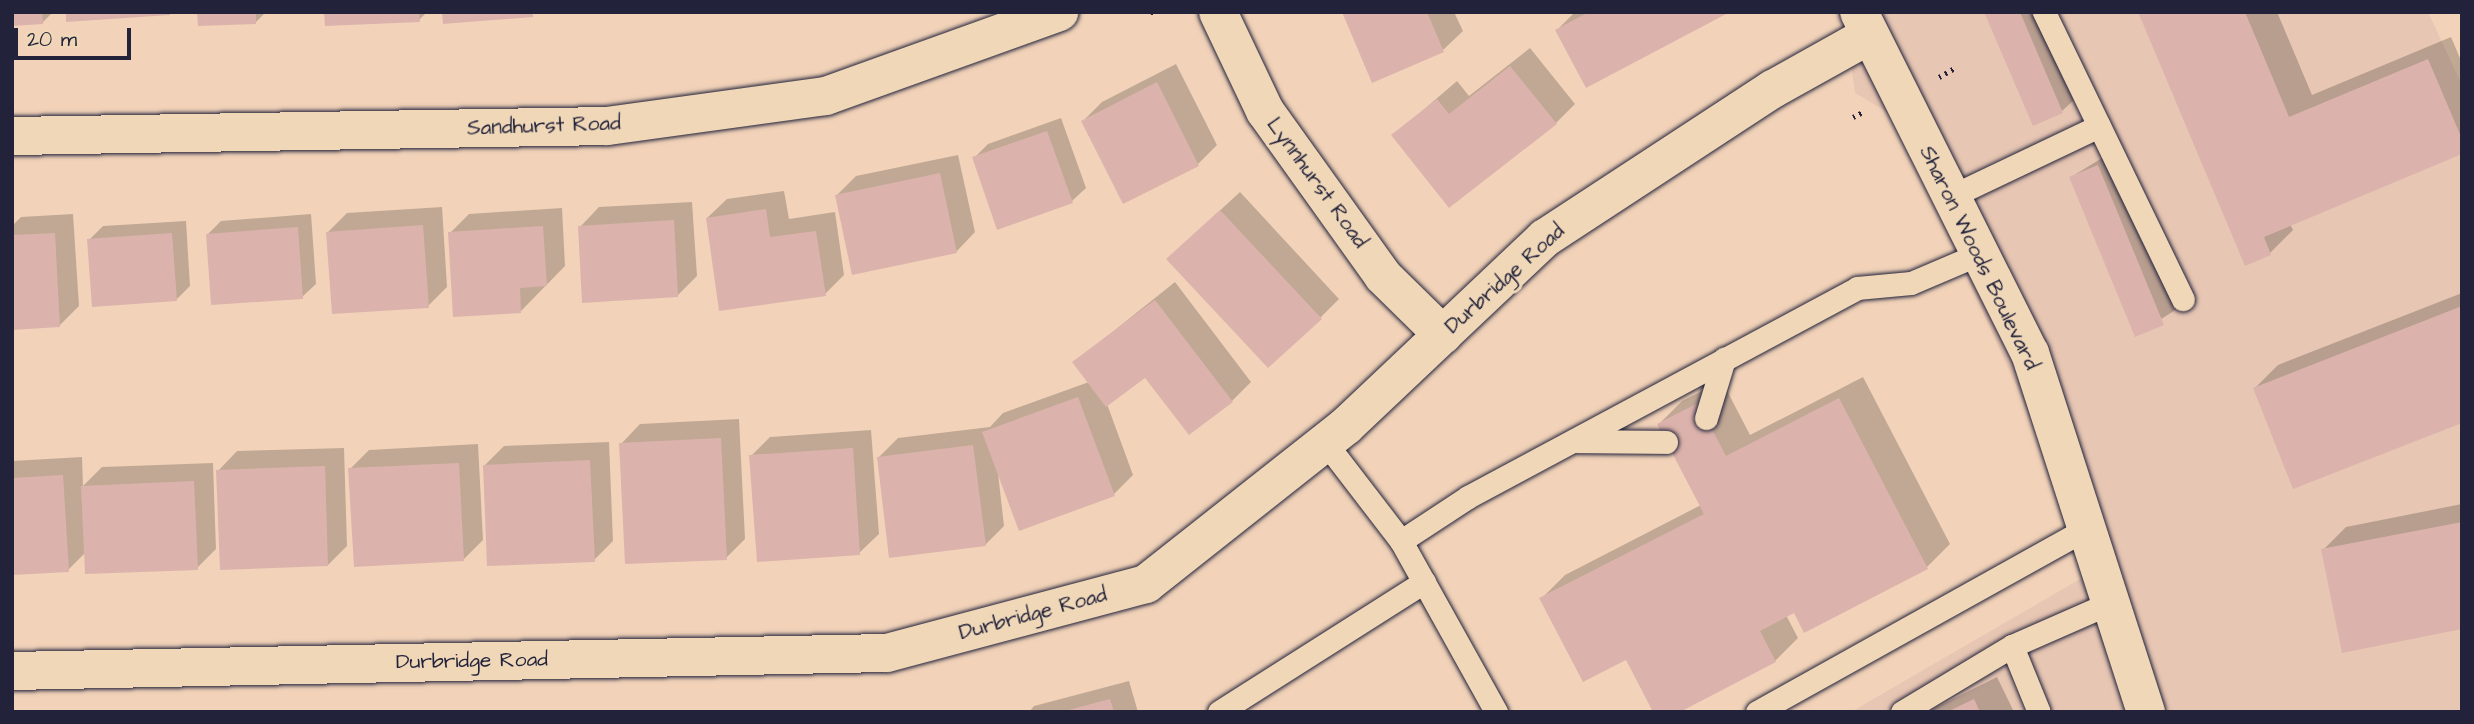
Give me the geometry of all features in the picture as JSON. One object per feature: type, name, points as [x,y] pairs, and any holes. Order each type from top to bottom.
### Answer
[{"type":"street","name":"Sandhurst Road","points":[[12,136],[607,126],[826,96],[1059,12]]},
{"type":"street","name":"Lynnhurst Road","points":[[1218,12],[1265,111],[1383,276],[1443,335]]},
{"type":"street","name":"Durbridge Road","points":[[12,671],[887,653],[1146,584],[1325,442],[1545,238],[1773,89],[1864,24]]},
{"type":"street","name":"Sharon Woods Boulevard","points":[[1864,24],[2030,353],[2146,712]]},
{"type":"lane","points":[[2044,12],[2183,299]]},
{"type":"lane","points":[[1950,197],[2099,126]]},
{"type":"lane","points":[[1401,541],[1573,440],[1857,288],[1911,283],[1979,254]]},
{"type":"lane","points":[[1706,418],[1724,359]]},
{"type":"lane","points":[[1573,440],[1666,442]]},
{"type":"lane","points":[[1325,442],[1401,541],[1496,712]]},
{"type":"lane","points":[[1757,712],[2086,528]]},
{"type":"lane","points":[[1219,712],[1424,582]]},
{"type":"lane","points":[[1902,712],[2012,646],[2110,603]]},
{"type":"lane","points":[[2012,646],[2039,712]]},
{"type":"path","points":[[1939,77],[1956,67]]},
{"type":"shaded area","points":[[1844,12],[2428,12],[2462,85],[2462,712],[1851,712],[2099,568],[1894,116],[1855,93]]},
{"type":"building","points":[[12,12],[42,12],[43,24],[12,26]]},
{"type":"building","points":[[66,12],[170,12],[170,15],[66,22]]},
{"type":"building","points":[[197,12],[256,12],[256,24],[198,26]]},
{"type":"building","points":[[324,12],[419,12],[420,22],[325,26]]},
{"type":"building","points":[[442,12],[533,12],[533,17],[443,24]]},
{"type":"building","points":[[1342,12],[1427,12],[1444,52],[1372,83]]},
{"type":"building","points":[[1589,12],[1730,12],[1586,88],[1555,30]]},
{"type":"building","points":[[1984,12],[2020,12],[2063,113],[2033,126]]},
{"type":"building","points":[[2138,12],[2245,12],[2289,117],[2428,59],[2462,139],[2462,154],[2264,237],[2271,255],[2245,266]]},
{"type":"building","points":[[1510,66],[1557,124],[1449,208],[1391,135],[1437,99],[1449,114]]},
{"type":"building","points":[[1157,82],[1199,166],[1123,204],[1081,121]]},
{"type":"building","points":[[1047,131],[1073,203],[997,230],[972,157]]},
{"type":"building","points":[[2098,165],[2164,325],[2135,337],[2069,177]]},
{"type":"building","points":[[940,173],[957,253],[852,275],[835,195]]},
{"type":"building","points":[[766,209],[770,237],[816,231],[826,296],[719,311],[706,218]]},
{"type":"building","points":[[1220,210],[1322,319],[1268,368],[1166,259]]},
{"type":"building","points":[[674,220],[678,297],[582,303],[578,226]]},
{"type":"building","points":[[423,225],[429,308],[332,314],[326,232]]},
{"type":"building","points":[[543,226],[547,286],[520,288],[521,313],[453,317],[448,232]]},
{"type":"building","points":[[298,227],[303,299],[211,305],[206,234]]},
{"type":"building","points":[[55,233],[60,327],[12,330],[12,235]]},
{"type":"building","points":[[172,233],[177,301],[92,307],[87,239]]},
{"type":"building","points":[[1155,300],[1233,402],[1189,435],[1145,378],[1106,407],[1072,362]]},
{"type":"building","points":[[2462,306],[2462,423],[2293,489],[2253,388]]},
{"type":"building","points":[[1078,397],[1115,496],[1019,531],[982,432]]},
{"type":"building","points":[[1839,398],[1928,569],[1804,633],[1794,613],[1760,631],[1776,662],[1680,712],[1653,712],[1626,660],[1583,682],[1539,598],[1704,514],[1657,424],[1698,403],[1726,456]]},
{"type":"building","points":[[721,438],[727,560],[625,564],[619,443]]},
{"type":"building","points":[[973,445],[986,546],[889,558],[877,457]]},
{"type":"building","points":[[853,448],[860,555],[757,562],[749,455]]},
{"type":"building","points":[[590,460],[595,562],[487,566],[483,465]]},
{"type":"building","points":[[459,463],[464,561],[354,567],[348,468]]},
{"type":"building","points":[[325,466],[328,566],[220,570],[216,470]]},
{"type":"building","points":[[63,475],[69,572],[12,575],[12,478]]},
{"type":"building","points":[[194,481],[198,570],[85,574],[81,486]]},
{"type":"building","points":[[2462,522],[2462,629],[2342,653],[2321,549]]},
{"type":"building","points":[[1110,699],[1114,712],[1065,712],[1065,711]]},
{"type":"building","points":[[1974,699],[1980,712],[1947,712]]}]
